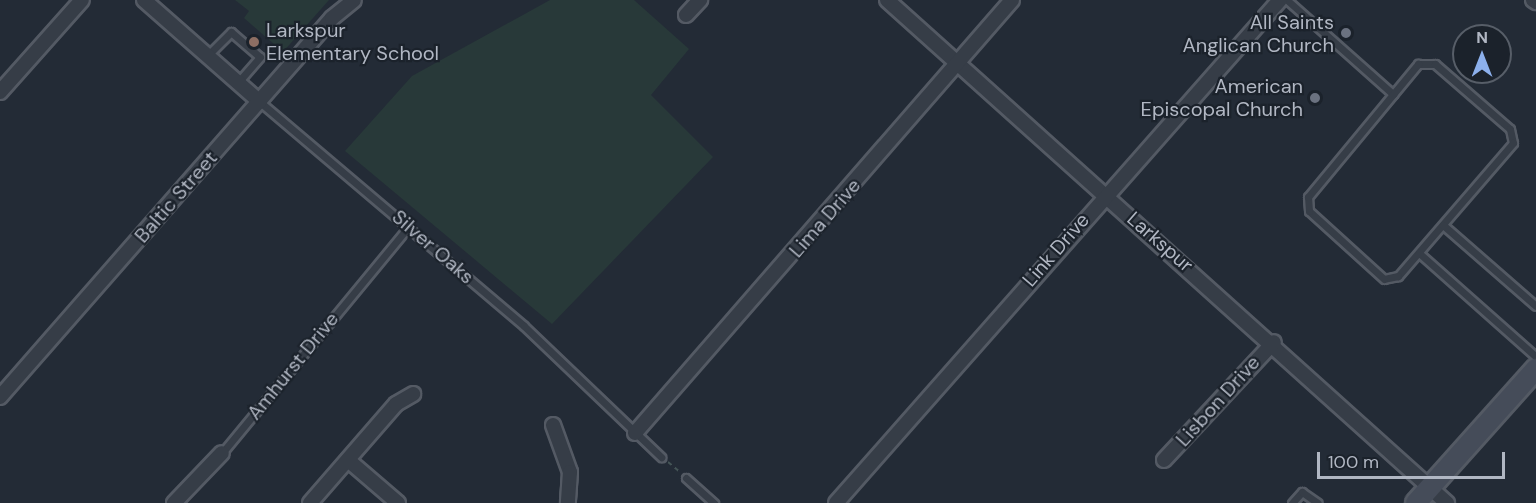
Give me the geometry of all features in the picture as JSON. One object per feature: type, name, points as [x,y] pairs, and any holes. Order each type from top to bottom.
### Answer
[{"type":"main road","points":[[1416,503],[1536,369]]},
{"type":"street","points":[[0,93],[82,0]]},
{"type":"street","name":"Silver Oaks","points":[[144,0],[260,102]]},
{"type":"street","name":"Baltic Street","points":[[0,397],[260,102],[354,0]]},
{"type":"street","points":[[686,15],[700,0]]},
{"type":"street","name":"Larkspur","points":[[887,0],[1274,342],[1447,503]]},
{"type":"street","name":"Lima Drive","points":[[635,434],[1012,0]]},
{"type":"street","name":"Link Drive","points":[[836,503],[1105,195],[1280,0]]},
{"type":"street","name":"Lisbon Drive","points":[[1164,460],[1274,342]]},
{"type":"street","points":[[310,503],[396,404],[413,394]]},
{"type":"street","points":[[554,425],[570,472],[568,503]]},
{"type":"street","name":"Amhurst Drive","points":[[174,503],[222,453]]},
{"type":"street","points":[[348,460],[398,503]]},
{"type":"lane","points":[[1287,0],[1393,94]]},
{"type":"lane","points":[[207,56],[231,32],[260,57],[238,82]]},
{"type":"lane","points":[[1418,64],[1435,64],[1510,129],[1513,143],[1443,225],[1398,276],[1384,279],[1309,211],[1308,197],[1418,64]]},
{"type":"lane","name":"Silver Oaks","points":[[260,102],[409,226],[524,326],[661,457]]},
{"type":"lane","points":[[1443,225],[1536,306]]},
{"type":"lane","name":"Amhurst Drive","points":[[222,453],[409,226]]},
{"type":"lane","points":[[1419,253],[1536,357]]},
{"type":"lane","points":[[686,478],[714,503]]},
{"type":"lane","points":[[1292,503],[1302,492],[1318,503]]},
{"type":"path","points":[[661,457],[686,478]]},
{"type":"shaded area","points":[[235,0],[329,0],[283,52],[244,18],[249,11]]},
{"type":"shaded area","points":[[550,0],[634,0],[689,49],[651,95],[713,157],[552,324],[345,151],[412,76]]},
{"type":"place","name":"All Saints Anglican Church","points":[[1346,33]]},
{"type":"place","name":"Larkspur Elementary School","points":[[254,42]]},
{"type":"place","name":"American Episcopal Church","points":[[1315,98]]}]
